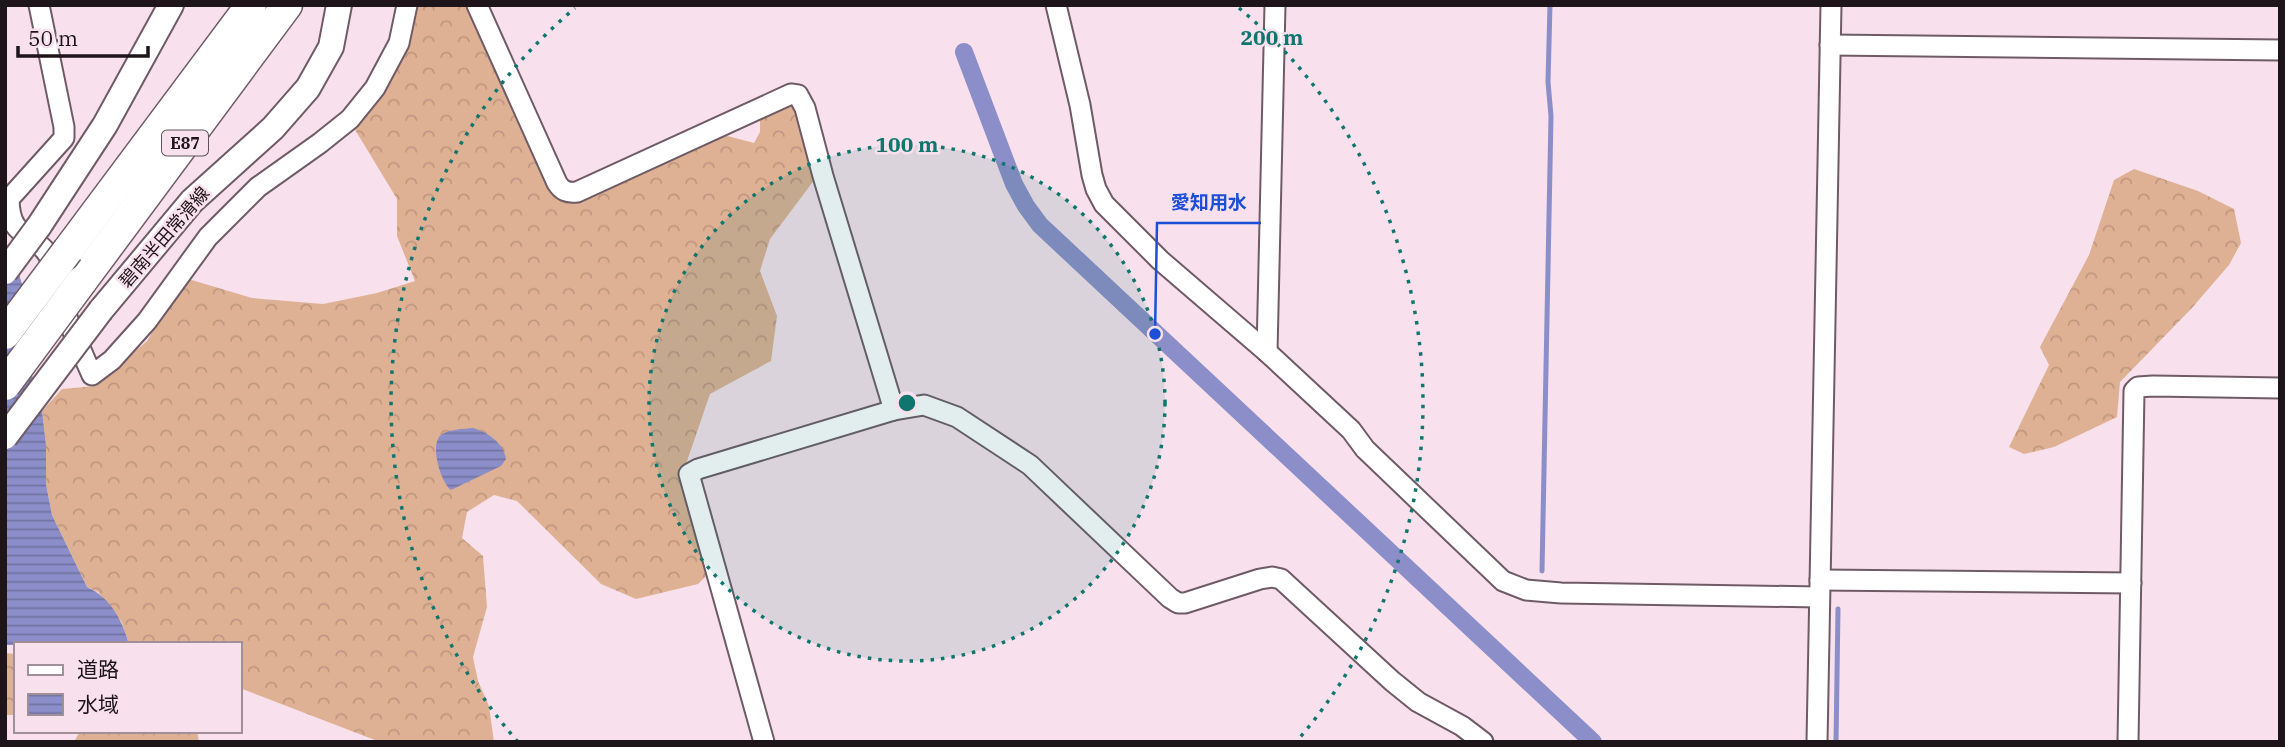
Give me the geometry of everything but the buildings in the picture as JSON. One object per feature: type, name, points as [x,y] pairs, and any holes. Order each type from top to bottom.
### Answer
[{"type":"highway","name":"E87","points":[[5,334],[251,5]]},
{"type":"highway","name":"E87","points":[[5,385],[287,5]]},
{"type":"main road","points":[[5,272],[39,226],[105,125],[171,5]]},
{"type":"main road","name":"碧南半田常滑線","points":[[5,437],[101,310],[192,201],[273,128],[308,88],[331,47],[339,5]]},
{"type":"street","points":[[39,5],[64,138],[9,199],[9,212],[16,228],[46,251],[52,263],[59,297],[92,376],[112,360],[147,321],[208,237],[258,187],[351,119],[375,88],[399,43],[407,5]]},
{"type":"street","points":[[477,5],[557,183],[569,193],[577,192],[791,94],[798,95],[805,108],[894,410]]},
{"type":"street","points":[[1056,5],[1080,106],[1092,175],[1104,204],[1160,260],[1267,352],[1351,430],[1365,449],[1503,580],[1522,589],[1561,593],[2132,583]]},
{"type":"street","points":[[1267,352],[1275,5]]},
{"type":"street","points":[[1817,742],[1831,5]]},
{"type":"street","points":[[1830,45],[2280,50]]},
{"type":"street","points":[[2128,742],[2135,390],[2138,387],[2153,386],[2280,387]]},
{"type":"street","points":[[764,742],[689,474],[894,410],[924,405],[957,417],[1030,465],[1178,603],[1259,579],[1281,579],[1418,702],[1462,726],[1483,742]]},
{"type":"green space","points":[[414,5],[471,5],[564,196],[720,134],[754,143],[760,132],[760,114],[793,100],[815,179],[770,239],[760,271],[777,316],[771,361],[710,394],[684,470],[707,575],[698,584],[636,599],[601,584],[517,501],[494,495],[467,512],[462,538],[483,556],[487,607],[473,657],[478,681],[489,706],[494,742],[380,742],[242,689],[242,642],[128,642],[121,621],[98,592],[87,587],[52,515],[46,484],[46,445],[42,411],[62,389],[95,386],[147,341],[185,278],[252,298],[323,304],[377,293],[415,281],[397,236],[397,199],[354,128]]},
{"type":"green space","points":[[2134,169],[2198,191],[2234,209],[2241,243],[2229,265],[2191,309],[2120,382],[2117,417],[2054,447],[2024,454],[2009,447],[2049,365],[2040,347],[2089,255],[2114,180]]},
{"type":"green space","points":[[5,653],[14,654],[14,715],[5,715]]},
{"type":"green space","points":[[79,733],[197,733],[199,742],[74,742]]},
{"type":"water","points":[[5,259],[18,271],[36,329],[32,340],[32,375],[42,411],[46,445],[46,484],[52,515],[87,587],[109,604],[128,642],[14,642],[14,645],[5,645]]},
{"type":"water","points":[[473,428],[494,439],[505,453],[506,459],[501,466],[451,490],[438,463],[438,440],[448,432]]},
{"type":"waterway","points":[[1542,571],[1551,116],[1548,82],[1550,5]]},
{"type":"waterway","points":[[964,52],[1014,184],[1040,225],[1593,742]]},
{"type":"waterway","points":[[1836,742],[1838,609]]},
{"type":"place","name":"愛知用水","points":[[1155,334]]}]
